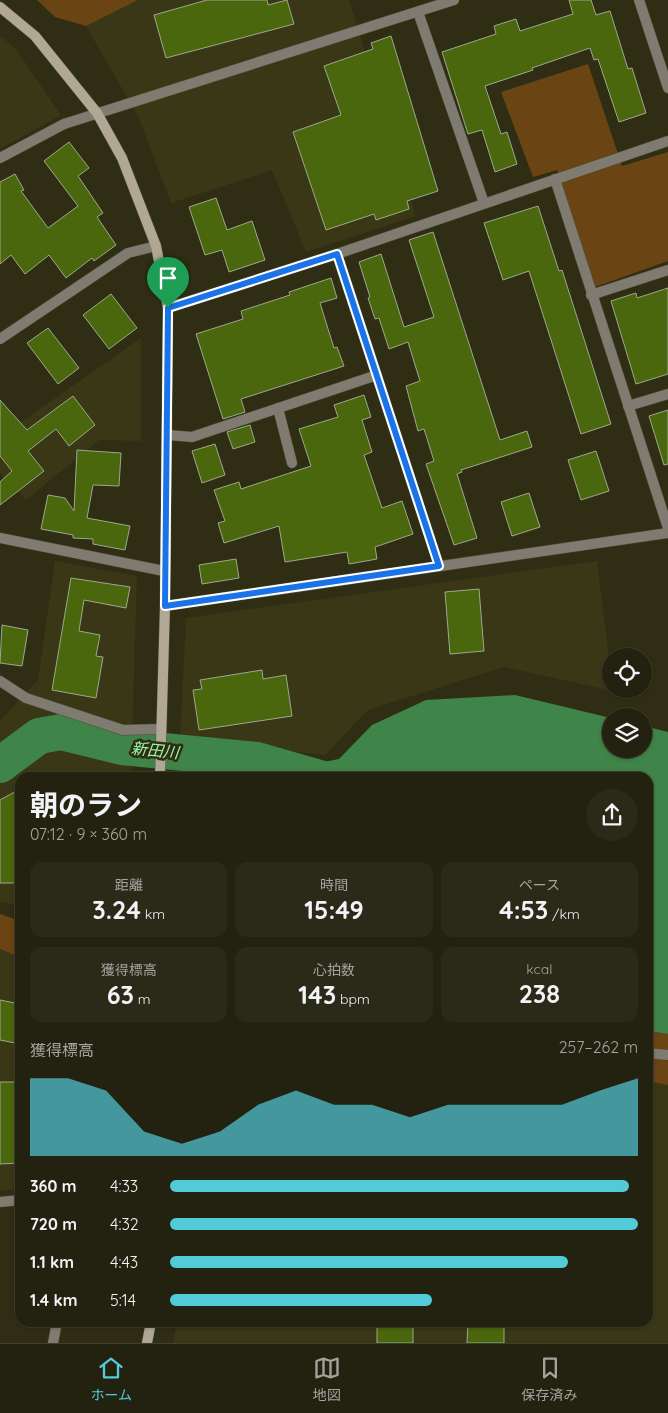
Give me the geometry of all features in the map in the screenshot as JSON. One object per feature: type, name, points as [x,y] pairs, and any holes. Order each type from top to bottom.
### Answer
[{"type":"street","points":[[0,158],[64,124],[454,0]]},
{"type":"street","points":[[639,0],[668,88]]},
{"type":"street","points":[[0,7],[35,36],[97,113],[122,158],[156,246],[168,308],[168,435],[160,772]]},
{"type":"street","points":[[418,12],[484,203]]},
{"type":"street","points":[[168,308],[337,254],[668,141]]},
{"type":"street","points":[[555,179],[668,528]]},
{"type":"street","points":[[0,339],[128,253],[156,246]]},
{"type":"street","points":[[337,254],[439,566]]},
{"type":"street","points":[[591,295],[668,270]]},
{"type":"street","points":[[168,435],[192,437],[377,375]]},
{"type":"street","points":[[628,406],[668,394]]},
{"type":"street","points":[[278,408],[292,463]]},
{"type":"street","points":[[165,606],[668,533]]},
{"type":"street","points":[[0,538],[164,572]]},
{"type":"street","points":[[0,681],[26,698],[123,730],[161,729]]},
{"type":"street","points":[[653,1054],[668,1055]]},
{"type":"street","points":[[0,1202],[15,1200]]},
{"type":"street","points":[[53,1343],[56,1327]]},
{"type":"street","points":[[147,1343],[149,1327]]},
{"type":"shaded area","points":[[37,0],[138,0],[86,26],[55,17]]},
{"type":"shaded area","points":[[138,0],[349,0],[416,216],[306,252],[272,170],[171,203],[139,118],[86,26]]},
{"type":"shaded area","points":[[0,36],[15,48],[61,115],[0,149]]},
{"type":"shaded area","points":[[588,64],[622,166],[668,152],[668,261],[595,287],[557,170],[533,177],[501,92]]},
{"type":"shaded area","points":[[141,338],[141,441],[99,440],[26,500],[0,473],[0,437]]},
{"type":"shaded area","points":[[55,561],[137,576],[131,772],[15,772],[15,904],[0,902],[0,721],[38,680]]},
{"type":"shaded area","points":[[597,561],[608,648],[602,648],[602,689],[504,667],[368,710],[325,755],[180,740],[186,618]]},
{"type":"shaded area","points":[[515,695],[602,716],[602,758],[652,758],[652,728],[668,732],[668,1034],[653,1032],[653,772],[307,772],[313,764],[339,759],[372,725],[426,700]]},
{"type":"shaded area","points":[[0,914],[15,919],[15,955],[0,949]]},
{"type":"shaded area","points":[[0,949],[15,955],[15,1190],[0,1191]]},
{"type":"shaded area","points":[[653,1032],[668,1034],[668,1085],[653,1082]]},
{"type":"shaded area","points":[[653,1068],[668,1070],[668,1343],[173,1343],[176,1327],[653,1327]]},
{"type":"building","points":[[207,0],[267,0],[268,5],[287,0],[294,24],[166,58],[154,15]]},
{"type":"building","points":[[569,0],[591,0],[596,15],[610,11],[628,69],[632,68],[646,113],[619,122],[598,59],[594,60],[590,48],[485,86],[501,134],[507,132],[517,164],[495,172],[482,130],[468,134],[442,52],[496,34],[494,26],[516,19],[520,31],[573,14]]},
{"type":"building","points":[[391,36],[438,191],[407,201],[409,209],[376,220],[374,214],[326,230],[293,132],[341,115],[324,66],[373,49],[371,43]]},
{"type":"building","points":[[69,142],[89,168],[78,176],[103,213],[97,217],[116,245],[94,261],[92,258],[66,278],[49,255],[25,274],[11,255],[0,264],[0,182],[15,174],[24,190],[21,191],[48,228],[78,206],[44,161]]},
{"type":"building","points":[[216,198],[227,230],[252,221],[265,260],[229,272],[222,250],[205,255],[189,207]]},
{"type":"building","points":[[538,206],[559,271],[562,270],[611,424],[581,434],[529,271],[503,280],[484,223]]},
{"type":"building","points":[[433,232],[500,440],[527,431],[532,447],[461,470],[462,472],[457,474],[477,538],[454,545],[426,464],[434,461],[424,429],[418,431],[406,386],[420,381],[408,342],[389,349],[379,318],[375,319],[359,262],[381,254],[404,327],[434,317],[409,240]]},
{"type":"building","points":[[331,278],[337,298],[320,303],[334,348],[337,347],[344,366],[241,399],[245,412],[223,419],[196,334],[243,319],[241,311],[290,295],[289,292]]},
{"type":"building","points":[[668,288],[668,374],[636,384],[611,301],[636,293],[637,298]]},
{"type":"building","points":[[111,294],[137,328],[109,349],[83,315]]},
{"type":"building","points":[[48,328],[79,368],[58,384],[27,343]]},
{"type":"building","points":[[364,395],[371,417],[362,420],[372,452],[364,455],[382,508],[402,501],[413,534],[375,547],[377,559],[349,564],[347,552],[285,562],[279,526],[224,543],[218,523],[225,521],[214,490],[239,482],[241,489],[311,466],[299,429],[338,417],[334,405]]},
{"type":"building","points":[[73,396],[95,425],[69,446],[56,429],[28,451],[44,471],[0,505],[0,482],[12,471],[0,456],[0,400],[27,430]]},
{"type":"building","points":[[668,410],[668,464],[664,465],[649,416]]},
{"type":"building","points":[[250,425],[255,442],[233,449],[227,432]]},
{"type":"building","points":[[215,444],[225,475],[202,483],[192,451]]},
{"type":"building","points":[[77,450],[121,453],[119,486],[93,485],[87,518],[130,526],[125,550],[93,544],[93,539],[73,538],[73,535],[41,529],[48,495],[65,498],[74,511]]},
{"type":"building","points":[[596,451],[609,491],[581,500],[568,460]]},
{"type":"building","points":[[529,493],[540,527],[512,536],[501,502]]},
{"type":"building","points":[[236,559],[239,578],[202,584],[199,565]]},
{"type":"building","points":[[71,578],[130,587],[126,608],[84,600],[79,631],[100,635],[96,656],[103,657],[96,698],[52,690]]},
{"type":"building","points":[[479,589],[484,651],[450,654],[445,592]]},
{"type":"building","points":[[2,625],[28,630],[22,666],[0,663]]},
{"type":"building","points":[[262,670],[263,679],[286,675],[292,716],[199,730],[193,690],[202,689],[200,680]]},
{"type":"building","points":[[15,792],[15,883],[0,883],[0,800]]},
{"type":"building","points":[[0,1000],[15,1003],[15,1043],[0,1040]]},
{"type":"building","points":[[0,1082],[15,1082],[15,1163],[0,1164]]},
{"type":"building","points":[[377,1327],[413,1327],[413,1343],[377,1343]]},
{"type":"building","points":[[468,1327],[504,1327],[504,1343],[467,1343]]},
{"type":"waterway","name":"新田川","points":[[0,765],[39,736],[61,732],[122,747],[257,760],[299,772]]},
{"type":"route","points":[[337,254],[439,566],[165,606],[168,308],[337,254]]}]
